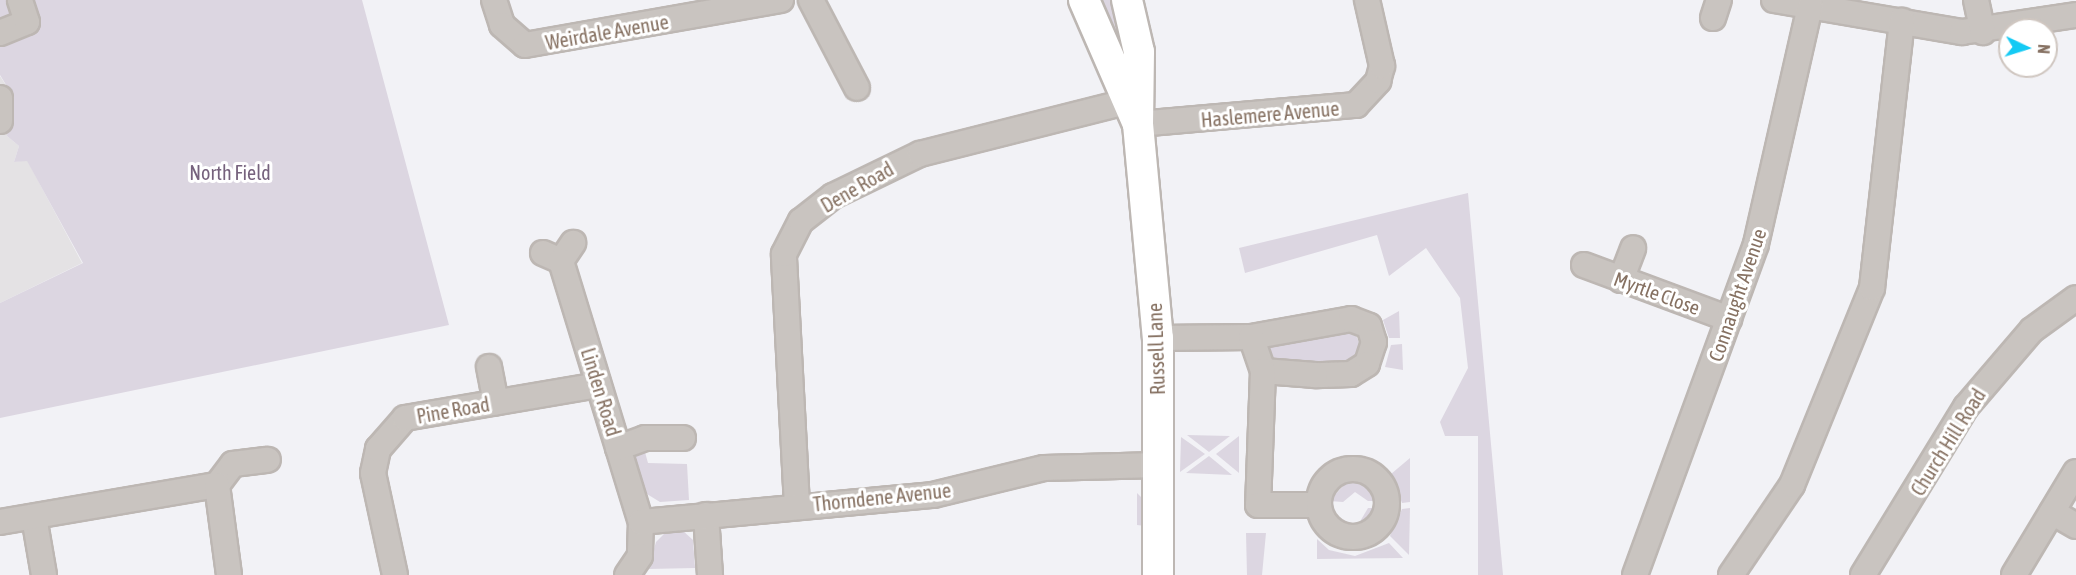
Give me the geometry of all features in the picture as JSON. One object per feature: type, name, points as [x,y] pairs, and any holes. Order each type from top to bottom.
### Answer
[{"type":"main road","name":"Russell Lane","points":[[1084,0],[1132,113]]},
{"type":"main road","name":"Russell Lane","points":[[1127,0],[1139,52],[1132,113],[1158,338],[1158,575]]},
{"type":"street","points":[[0,33],[27,22],[20,0]]},
{"type":"street","name":"Weirdale Avenue","points":[[494,0],[502,25],[525,45],[781,0]]},
{"type":"street","points":[[811,0],[857,88]]},
{"type":"street","name":"Haslemere Avenue","points":[[1132,113],[1356,105],[1378,81],[1383,66],[1367,0]]},
{"type":"street","points":[[1774,0],[1983,32],[2076,15]]},
{"type":"street","points":[[1976,0],[1983,32]]},
{"type":"street","name":"Connaught Avenue","points":[[1635,575],[1729,319],[1771,195],[1810,6]]},
{"type":"street","points":[[1731,575],[1792,486],[1872,288],[1902,21]]},
{"type":"street","points":[[0,98],[0,121]]},
{"type":"street","name":"Dene Road","points":[[796,506],[784,254],[801,221],[833,196],[920,154],[1132,113]]},
{"type":"street","points":[[1628,286],[1633,248]]},
{"type":"street","name":"Linden Road","points":[[559,253],[641,522]]},
{"type":"street","name":"Myrtle Close","points":[[1584,265],[1628,286],[1729,319]]},
{"type":"street","name":"Church Hill Road","points":[[1863,575],[1966,407],[2032,330],[2076,298]]},
{"type":"street","points":[[1158,338],[1251,337],[1351,319],[1369,326],[1374,342],[1367,364],[1351,375],[1263,371]]},
{"type":"street","points":[[1251,337],[1263,371],[1258,505],[1318,505]]},
{"type":"street","points":[[489,367],[496,402]]},
{"type":"street","name":"Pine Road","points":[[394,575],[373,473],[378,448],[405,418],[598,385]]},
{"type":"street","points":[[618,448],[645,438],[683,438]]},
{"type":"street","points":[[0,522],[217,485],[233,464],[268,460]]},
{"type":"street","name":"Thorndene Avenue","points":[[641,522],[933,495],[1044,468],[1158,465]]},
{"type":"street","points":[[2014,575],[2076,472]]},
{"type":"street","points":[[217,485],[229,575]]},
{"type":"street","points":[[2052,512],[2076,526]]},
{"type":"street","points":[[706,515],[711,575]]},
{"type":"street","points":[[34,517],[44,575]]},
{"type":"street","points":[[627,575],[640,556],[641,522]]},
{"type":"shaded area","points":[[0,76],[11,93],[7,136],[19,146],[14,162],[27,160],[82,263],[0,303]]},
{"type":"green space","name":"North Field","points":[[0,0],[362,0],[449,325],[0,418],[0,303],[83,263],[27,161],[14,162],[19,146],[7,136],[11,93],[0,75]]},
{"type":"green space","points":[[1098,0],[1122,0],[1132,50],[1119,55]]},
{"type":"green space","points":[[1468,193],[1503,575],[1478,575],[1478,436],[1445,436],[1440,422],[1468,368],[1460,298],[1426,248],[1389,276],[1377,235],[1245,273],[1239,248]]},
{"type":"green space","points":[[1399,311],[1400,338],[1389,338],[1383,320]]},
{"type":"green space","points":[[1354,331],[1363,351],[1342,366],[1272,363],[1269,357],[1269,349],[1276,342]]},
{"type":"green space","points":[[1402,344],[1403,370],[1385,367],[1391,345]]},
{"type":"green space","points":[[1187,435],[1230,436],[1209,452]]},
{"type":"green space","points":[[1239,436],[1239,473],[1216,454]]},
{"type":"green space","points":[[1181,437],[1205,454],[1180,472]]},
{"type":"green space","points":[[643,445],[648,463],[687,464],[689,500],[660,502],[642,491],[629,447]]},
{"type":"green space","points":[[1209,456],[1232,475],[1186,473]]},
{"type":"green space","points":[[1410,458],[1410,502],[1402,503],[1391,474]]},
{"type":"green space","points":[[1366,480],[1380,501],[1368,501],[1355,492],[1343,502],[1329,501],[1348,481]]},
{"type":"green space","points":[[1137,493],[1145,501],[1146,526],[1137,525]]},
{"type":"green space","points":[[1368,508],[1381,508],[1377,519],[1355,530]]},
{"type":"green space","points":[[1410,508],[1409,555],[1390,536],[1402,509]]},
{"type":"green space","points":[[682,530],[693,540],[695,568],[648,569],[656,542],[666,532]]},
{"type":"green space","points":[[1246,533],[1266,533],[1262,575],[1247,575]]},
{"type":"green space","points":[[1317,539],[1329,550],[1355,556],[1389,543],[1403,558],[1317,559]]}]
